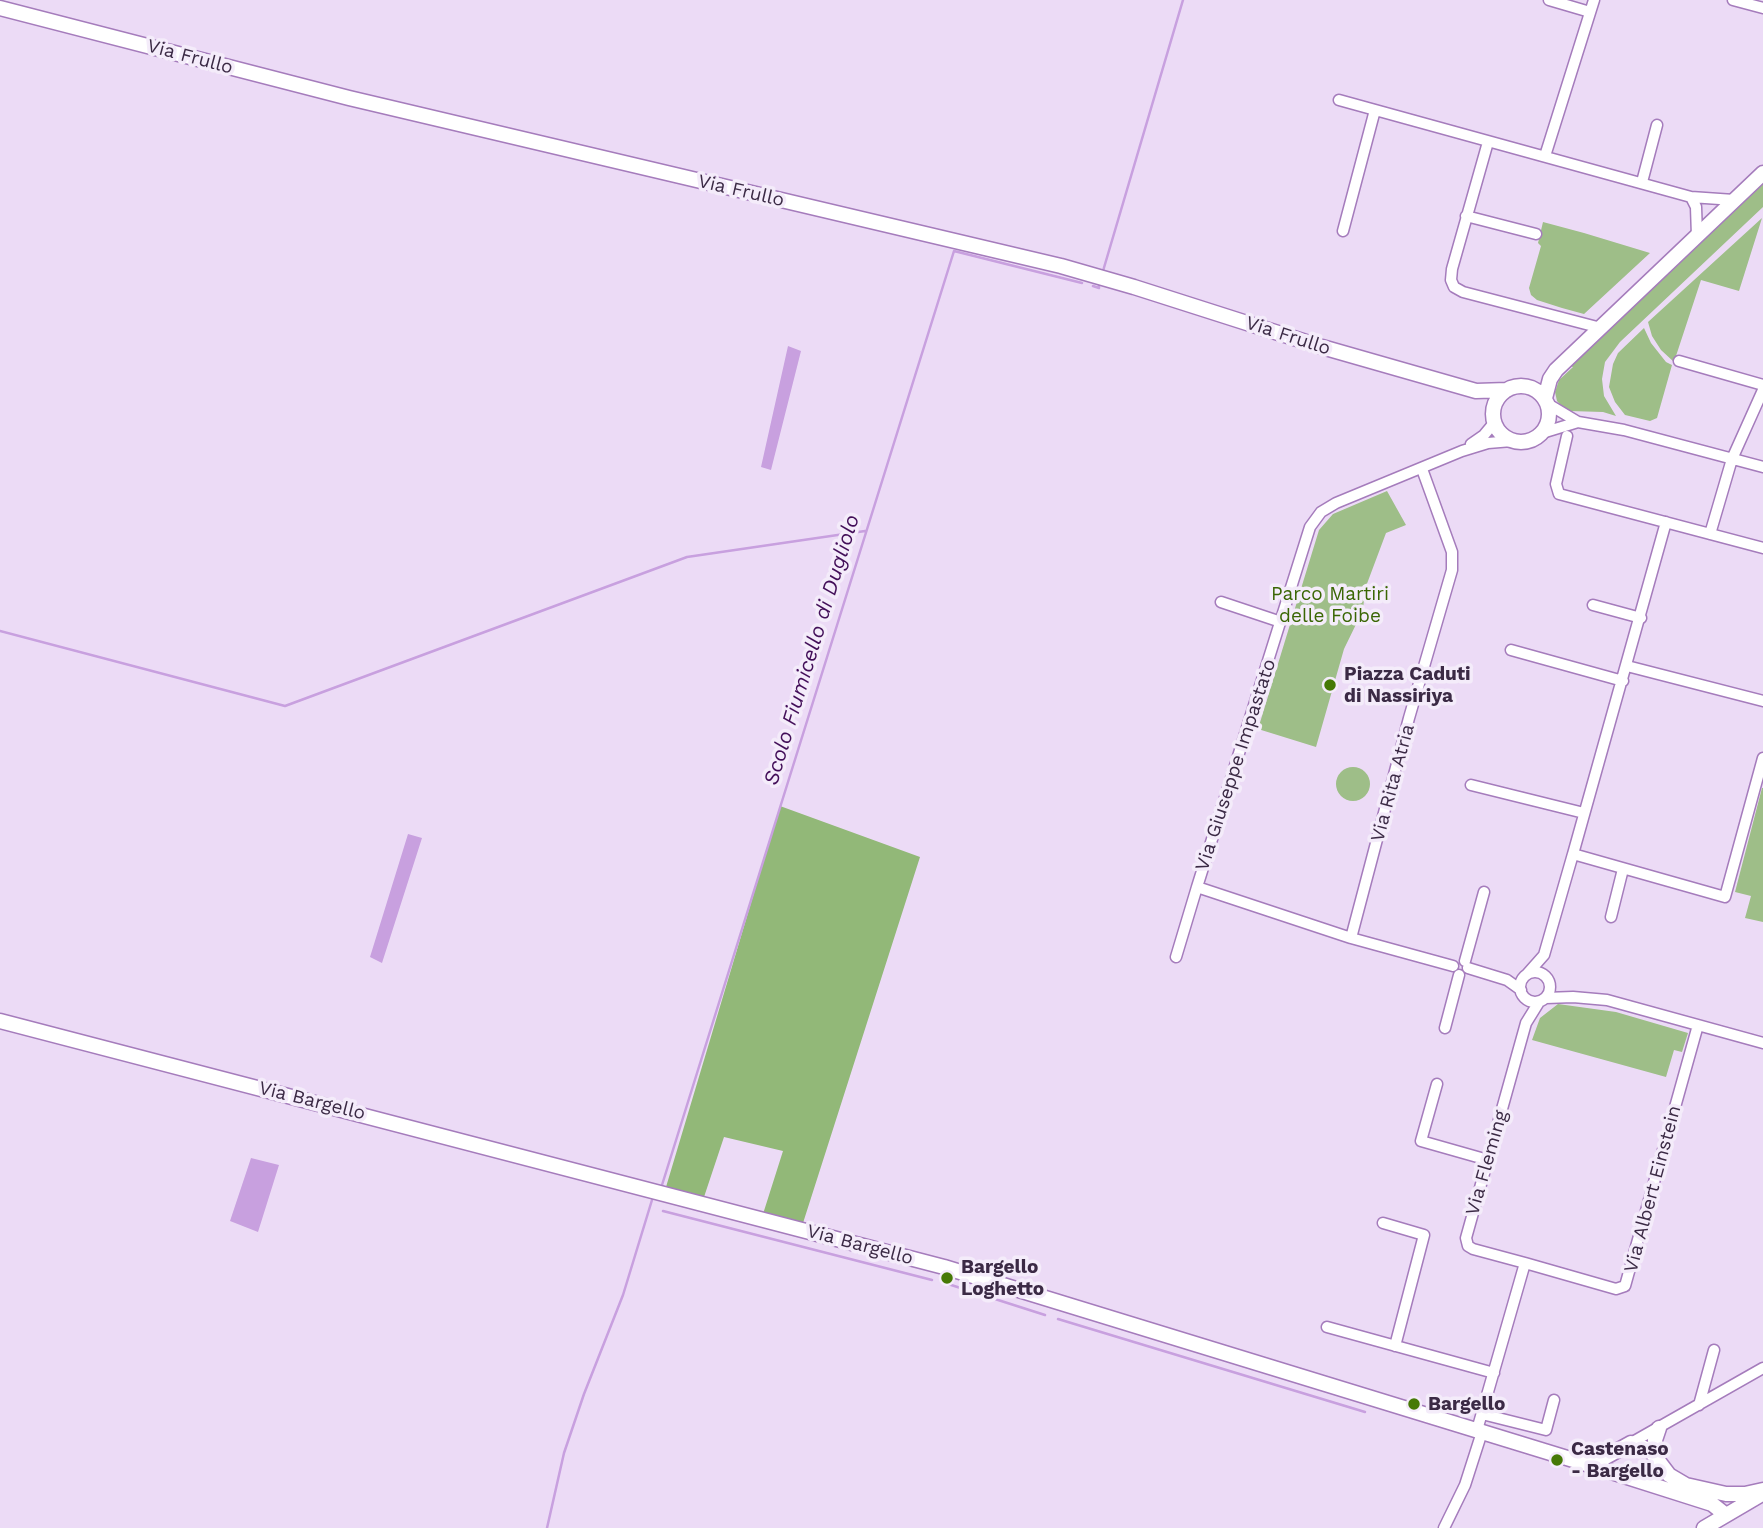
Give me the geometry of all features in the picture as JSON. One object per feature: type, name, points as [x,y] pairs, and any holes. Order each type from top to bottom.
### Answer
[{"type":"street","points":[[1549,0],[1590,12]]},
{"type":"street","points":[[1545,156],[1594,0]]},
{"type":"street","points":[[1733,0],[1763,8]]},
{"type":"street","name":"Via Frullo","points":[[0,8],[349,98],[1061,266],[1134,286],[1354,357],[1476,391],[1507,390]]},
{"type":"street","points":[[1339,100],[1642,182],[1696,201],[1734,200]]},
{"type":"street","points":[[1343,231],[1375,110]]},
{"type":"street","points":[[1642,182],[1657,125]]},
{"type":"street","points":[[1488,142],[1452,270],[1451,280],[1454,287],[1463,292],[1601,328]]},
{"type":"street","points":[[1542,433],[1548,422],[1546,401],[1550,379],[1556,370],[1763,173]]},
{"type":"street","points":[[1696,201],[1703,215],[1715,219]]},
{"type":"street","points":[[1696,201],[1697,236]]},
{"type":"street","points":[[1466,216],[1536,234]]},
{"type":"street","points":[[1679,361],[1763,388],[1732,458],[1710,534]]},
{"type":"street","points":[[1494,418],[1495,402],[1507,390],[1524,386],[1556,370]]},
{"type":"street","points":[[1524,386],[1535,389],[1546,401],[1578,422],[1624,430],[1763,467]]},
{"type":"street","points":[[1476,391],[1502,435],[1512,441],[1530,441],[1542,433],[1578,422]]},
{"type":"street","name":"Via Giuseppe Impastato","points":[[1462,451],[1484,435],[1494,418]]},
{"type":"street","points":[[1567,436],[1556,484],[1559,494],[1763,548]]},
{"type":"street","name":"Via Giuseppe Impastato","points":[[1176,957],[1310,527],[1321,512],[1336,503],[1462,451],[1488,443],[1512,441]]},
{"type":"street","name":"Via Rita Atria","points":[[1351,938],[1409,718],[1452,570],[1453,559],[1449,544],[1422,469]]},
{"type":"street","points":[[1524,985],[1544,955],[1666,522]]},
{"type":"street","points":[[1221,602],[1281,622]]},
{"type":"street","points":[[1593,605],[1640,618]]},
{"type":"street","points":[[1511,650],[1623,681]]},
{"type":"street","points":[[1627,666],[1763,701]]},
{"type":"street","points":[[1573,854],[1725,897],[1763,758]]},
{"type":"street","points":[[1471,785],[1584,813]]},
{"type":"street","points":[[1611,917],[1623,869]]},
{"type":"street","name":"Via Giuseppe Impastato","points":[[1197,887],[1351,938],[1524,985]]},
{"type":"street","points":[[1445,1028],[1484,892]]},
{"type":"street","points":[[1542,1000],[1551,990],[1544,955]]},
{"type":"street","points":[[1524,985],[1539,971],[1573,997]]},
{"type":"street","points":[[1524,985],[1533,1002],[1573,997],[1606,1000],[1763,1043]]},
{"type":"street","name":"Via Fleming","points":[[1524,985],[1526,1023],[1466,1242],[1473,1249],[1525,1263]]},
{"type":"street","name":"Via Fleming","points":[[1526,1023],[1542,1000]]},
{"type":"street","name":"Via Bargello","points":[[0,1021],[939,1266],[1580,1462],[1712,1504],[1726,1515]]},
{"type":"street","name":"Via Albert Einstein","points":[[1525,1263],[1616,1289],[1625,1286],[1698,1025]]},
{"type":"street","points":[[1437,1084],[1421,1141],[1488,1160]]},
{"type":"street","points":[[1383,1223],[1424,1235],[1395,1346]]},
{"type":"street","points":[[1444,1528],[1465,1485],[1482,1414],[1525,1263]]},
{"type":"street","points":[[1327,1327],[1494,1373]]},
{"type":"street","points":[[1699,1405],[1714,1350]]},
{"type":"street","points":[[1580,1462],[1599,1460],[1763,1368]]},
{"type":"street","points":[[1482,1414],[1546,1430],[1554,1400]]},
{"type":"street","points":[[1656,1456],[1655,1440],[1659,1428]]},
{"type":"street","points":[[1632,1443],[1647,1448],[1669,1475],[1678,1481],[1719,1493],[1745,1494],[1763,1491]]},
{"type":"street","points":[[1704,1528],[1763,1491]]},
{"type":"street","points":[[1719,1493],[1726,1506],[1726,1515]]},
{"type":"green space","points":[[1763,181],[1763,207],[1620,342],[1605,362],[1602,379],[1604,396],[1616,416],[1603,412],[1564,409],[1557,401],[1555,392],[1559,380],[1573,367],[1570,366]]},
{"type":"green space","points":[[1762,218],[1739,291],[1701,280],[1674,362],[1661,350],[1652,336],[1648,322]]},
{"type":"green space","points":[[1543,222],[1650,253],[1584,314],[1562,308],[1537,300],[1531,295],[1529,288],[1541,246],[1538,243]]},
{"type":"green space","points":[[1644,328],[1651,343],[1666,362],[1672,365],[1657,418],[1650,421],[1625,415],[1615,402],[1609,387],[1618,353]]},
{"type":"green space","name":"Parco Martiri delle Foibe","points":[[1387,491],[1406,525],[1386,533],[1365,589],[1363,610],[1344,649],[1316,747],[1258,729],[1319,530],[1333,514]]},
{"type":"green space","points":[[1353,767],[1365,772],[1370,784],[1365,796],[1353,801],[1341,796],[1336,784],[1341,772]]},
{"type":"green space","points":[[1762,788],[1763,922],[1745,918],[1751,896],[1735,892]]},
{"type":"green space","points":[[780,806],[920,857],[803,1223],[763,1214],[783,1151],[724,1137],[704,1197],[666,1187]]},
{"type":"green space","points":[[1558,1004],[1616,1012],[1688,1033],[1682,1052],[1674,1050],[1666,1077],[1532,1040],[1540,1018]]},
{"type":"shaded area","points":[[788,346],[801,351],[771,470],[761,467]]},
{"type":"shaded area","points":[[408,834],[422,838],[382,963],[370,957]]},
{"type":"shaded area","points":[[251,1158],[279,1165],[258,1232],[230,1221]]},
{"type":"waterway","name":"Scolo Fiumicello di Dugliolo","points":[[1103,271],[1183,0]]},
{"type":"waterway","name":"Scolo Fiumicello di Dugliolo","points":[[662,1185],[954,251],[1082,283]]},
{"type":"waterway","name":"Scolo Fiumicello di Dugliolo","points":[[1093,286],[1099,288],[1099,285]]},
{"type":"waterway","points":[[0,631],[285,706],[687,557],[865,531]]},
{"type":"waterway","name":"Scolo Fiumicello di Dugliolo","points":[[547,1528],[564,1453],[623,1295],[652,1200]]},
{"type":"waterway","points":[[663,1211],[932,1280]]},
{"type":"waterway","points":[[948,1284],[1045,1315]]},
{"type":"waterway","points":[[1058,1319],[1365,1412]]},
{"type":"place","name":"Piazza Caduti di Nassiriya","points":[[1330,685]]},
{"type":"place","name":"Bargello Loghetto","points":[[947,1278]]},
{"type":"place","name":"Bargello","points":[[1414,1404]]},
{"type":"place","name":"Castenaso - Bargello","points":[[1557,1460]]}]
